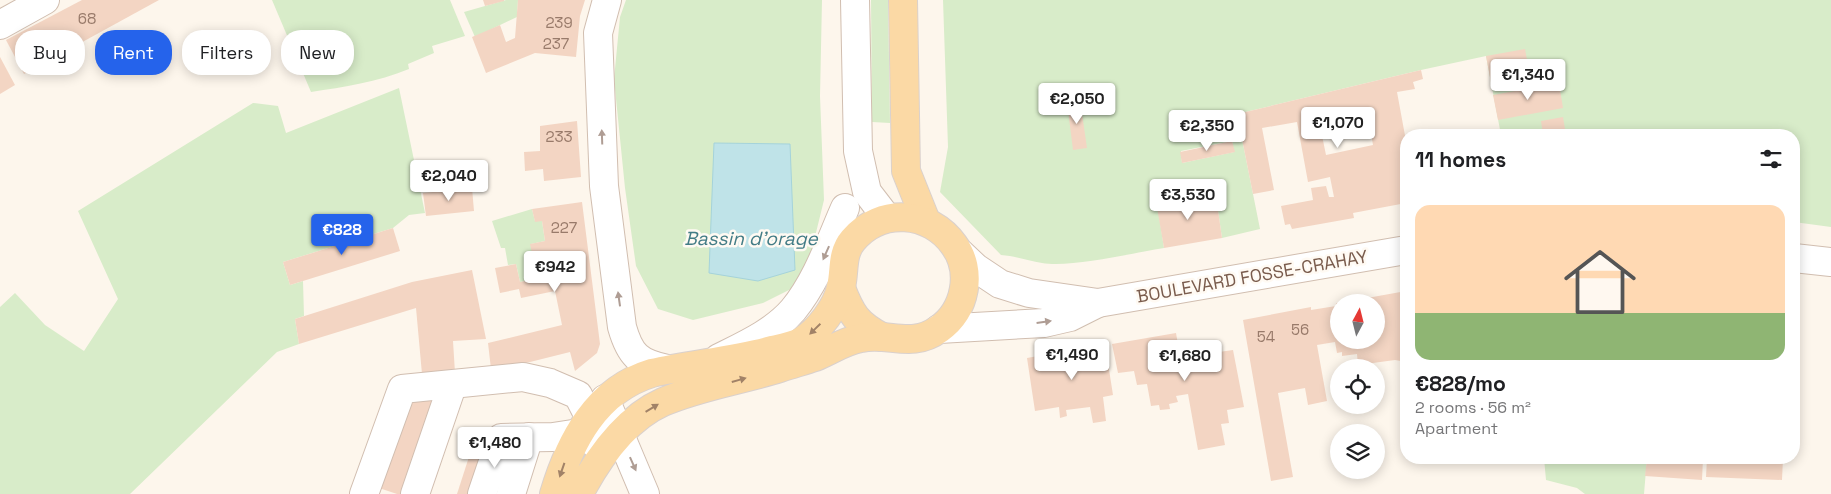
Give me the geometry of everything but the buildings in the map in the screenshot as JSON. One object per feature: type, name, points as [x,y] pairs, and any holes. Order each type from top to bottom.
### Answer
[{"type":"main road","points":[[903,0],[906,171],[926,221]]},
{"type":"main road","points":[[887,218],[906,171]]},
{"type":"main road","name":"BOULEVARD FOSSE-CRAHAY","points":[[579,494],[613,443],[638,418],[662,402],[816,356],[862,338],[882,337],[902,340],[921,338],[939,329],[953,315],[962,298],[965,274],[960,253],[945,232],[926,221],[906,216],[887,218],[870,225],[852,241],[843,261],[841,288],[823,321],[801,341],[751,356],[667,369],[639,377],[616,390],[591,417]]},
{"type":"main road","name":"BOULEVARD FOSSE-CRAHAY","points":[[841,288],[851,313],[865,328],[882,337]]},
{"type":"main road","points":[[554,494],[568,452],[591,417]]},
{"type":"street","points":[[0,25],[45,0]]},
{"type":"street","points":[[607,0],[598,33],[604,186],[622,327],[628,347],[634,356],[649,366],[667,369]]},
{"type":"street","points":[[855,0],[858,151],[866,192],[887,218]]},
{"type":"street","points":[[714,361],[748,344],[791,311],[814,278],[846,208],[858,151]]},
{"type":"street","points":[[846,208],[848,231],[852,241]]},
{"type":"street","name":"BOULEVARD FOSSE-CRAHAY","points":[[939,329],[1044,323],[1070,317],[1098,303],[1400,251]]},
{"type":"street","name":"BOULEVARD FOSSE-CRAHAY","points":[[960,253],[976,268],[1000,284],[1029,293],[1098,303]]},
{"type":"street","points":[[1800,259],[1831,262]]},
{"type":"street","points":[[364,494],[402,389],[452,386],[523,377],[550,383],[578,395],[591,417],[613,443],[644,494]]},
{"type":"street","points":[[415,494],[452,386]]},
{"type":"street","points":[[591,417],[613,443]]},
{"type":"street","points":[[482,494],[501,438],[529,438],[591,417]]},
{"type":"street","points":[[511,494],[529,438]]},
{"type":"green space","points":[[272,0],[450,0],[465,36],[432,46],[434,53],[408,64],[409,69],[397,74],[360,84],[311,92],[304,75],[354,75],[354,30],[285,30]]},
{"type":"green space","points":[[506,0],[518,0],[517,17],[475,37],[464,12]]},
{"type":"green space","points":[[626,0],[822,0],[820,96],[824,200],[811,253],[797,286],[763,303],[693,320],[658,309],[636,266],[625,188],[614,79],[620,17]]},
{"type":"green space","points":[[871,0],[888,0],[890,123],[872,122]]},
{"type":"green space","points":[[943,0],[1831,0],[1831,227],[1800,223],[1800,129],[1500,129],[1486,56],[1237,114],[1260,229],[1222,238],[1216,197],[1176,205],[1173,193],[1156,196],[1164,248],[1102,259],[1054,264],[1042,263],[1001,255],[940,192],[948,147]],"holes":[[[1232,141],[1234,152],[1182,163],[1181,151]]]},
{"type":"green space","points":[[399,88],[425,213],[409,215],[393,228],[283,262],[290,285],[303,281],[304,316],[295,319],[299,344],[277,352],[130,494],[0,494],[0,307],[15,293],[45,325],[84,351],[118,299],[78,211],[253,103],[278,106],[286,133]]},
{"type":"green space","points":[[532,209],[535,221],[542,221],[545,241],[531,244],[534,262],[538,262],[542,278],[520,282],[516,264],[508,265],[505,248],[501,248],[492,221]]},
{"type":"green space","points":[[1545,464],[1646,464],[1644,494],[1585,494],[1577,488],[1546,480]]},
{"type":"water","name":"Bassin d'orage","points":[[714,143],[790,144],[795,270],[758,281],[709,273]]}]
